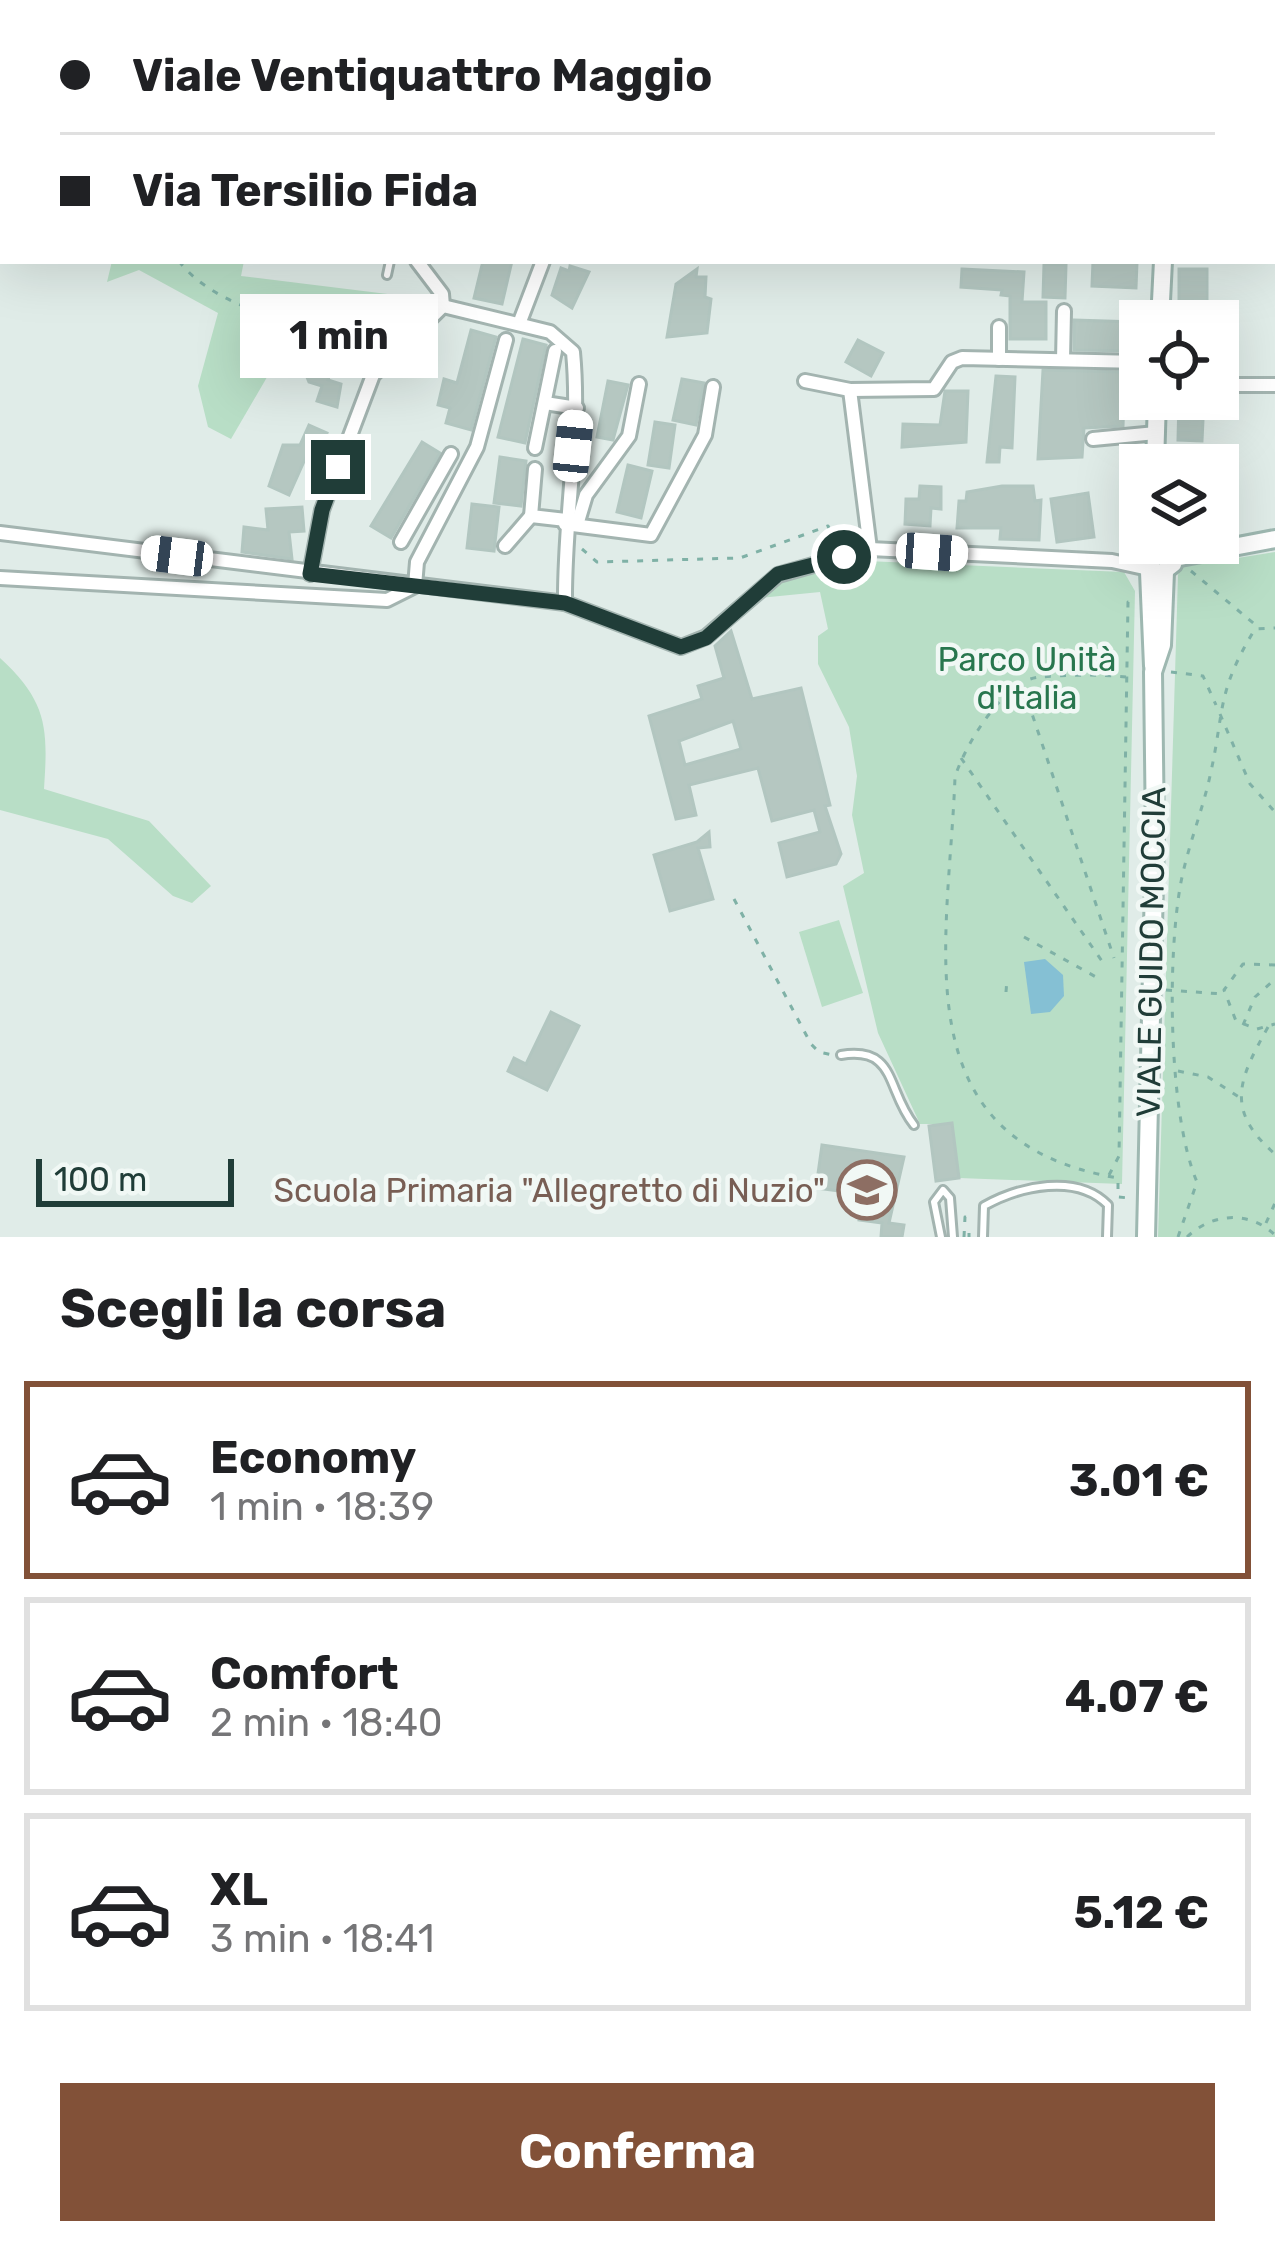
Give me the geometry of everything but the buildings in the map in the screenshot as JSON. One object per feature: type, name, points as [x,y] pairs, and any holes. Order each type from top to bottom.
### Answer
[{"type":"main road","points":[[1161,300],[1162,264]]},
{"type":"main road","points":[[1156,420],[1156,444]]},
{"type":"main road","points":[[1239,544],[1275,538]]},
{"type":"main road","name":"VIALE GUIDO MOCCIA","points":[[1146,1237],[1164,564]]},
{"type":"street","points":[[310,574],[322,510],[373,376],[443,306],[442,294],[419,264]]},
{"type":"street","points":[[519,324],[543,264]]},
{"type":"street","points":[[443,306],[550,332],[573,352],[577,408],[565,603]]},
{"type":"street","points":[[1063,360],[1064,311]]},
{"type":"street","points":[[999,327],[999,359]]},
{"type":"street","points":[[415,586],[417,562],[476,447],[506,340]]},
{"type":"street","points":[[535,448],[555,351]]},
{"type":"street","points":[[805,381],[850,390],[934,389],[952,362],[1119,361]]},
{"type":"street","points":[[568,526],[629,436],[639,384]]},
{"type":"street","points":[[1239,385],[1275,385]]},
{"type":"street","points":[[531,516],[568,526],[651,535],[705,435],[713,387]]},
{"type":"street","points":[[850,390],[870,549]]},
{"type":"street","points":[[544,403],[577,408]]},
{"type":"street","points":[[1093,439],[1156,433]]},
{"type":"street","points":[[401,542],[452,454]]},
{"type":"street","points":[[505,546],[531,516],[536,469]]},
{"type":"street","points":[[437,480],[454,490]]},
{"type":"street","points":[[0,533],[565,603],[681,647],[694,645],[778,574],[870,549],[1119,560]]},
{"type":"street","points":[[0,578],[387,600],[415,586]]},
{"type":"lane","points":[[388,275],[390,264]]},
{"type":"lane","points":[[841,1055],[874,1054],[914,1125]]},
{"type":"lane","points":[[972,1235],[984,1206],[1006,1194],[1057,1186],[1094,1191],[1108,1205],[1107,1237]]},
{"type":"lane","points":[[941,1237],[934,1202],[939,1190],[950,1198],[953,1237]]},
{"type":"path","points":[[181,264],[194,281],[276,317],[325,324],[443,306]]},
{"type":"path","points":[[568,526],[597,562],[740,558],[828,526],[844,557]]},
{"type":"path","points":[[1173,564],[1259,628],[1275,628]]},
{"type":"path","points":[[1108,1177],[1119,1156],[1128,602],[1140,602]]},
{"type":"path","points":[[1178,1237],[1197,1182],[1184,1152],[1177,1070],[1180,888],[1210,775],[1218,710],[1228,675],[1259,628]]},
{"type":"path","points":[[1162,670],[1204,676],[1250,784],[1275,812]]},
{"type":"path","points":[[1126,677],[1038,676],[992,712],[961,758],[956,777],[946,1012],[954,1054],[968,1085],[1018,1143],[1047,1160],[1118,1178],[1118,1197],[1131,1198]]},
{"type":"path","points":[[1023,686],[1114,958]]},
{"type":"path","points":[[961,758],[1105,964]]},
{"type":"path","points":[[734,899],[811,1044],[819,1052],[841,1055]]},
{"type":"path","points":[[1024,937],[1096,977]]},
{"type":"path","points":[[1268,1028],[1243,1025],[1228,1012],[1224,994],[1228,979],[1243,964],[1275,965]]},
{"type":"path","points":[[1006,979],[1006,992]]},
{"type":"path","points":[[1243,1025],[1255,997],[1267,992],[1275,979]]},
{"type":"path","points":[[1123,987],[1224,994]]},
{"type":"path","points":[[1275,1024],[1246,1067],[1241,1098],[1249,1128],[1275,1154]]},
{"type":"path","points":[[1177,1070],[1208,1077],[1241,1098]]},
{"type":"path","points":[[1267,1227],[1275,1203]]},
{"type":"path","points":[[1187,1237],[1208,1221],[1229,1216],[1267,1227],[1275,1235]]},
{"type":"path","points":[[1267,1227],[1275,1223]]},
{"type":"green space","points":[[111,264],[243,264],[241,276],[436,300],[391,340],[342,329],[284,348],[231,439],[208,427],[198,386],[218,313],[139,270],[107,282]]},
{"type":"green space","points":[[1275,552],[1275,1237],[1158,1237],[1178,575],[1181,567],[1239,564],[1239,558]]},
{"type":"green space","name":"Parco Unità d'Italia","points":[[866,561],[1124,572],[1135,591],[1122,1184],[959,1178],[952,1124],[920,1124],[878,1033],[843,886],[864,873],[852,815],[857,776],[849,727],[818,664],[818,636],[828,629],[820,592],[760,598],[787,578]]},
{"type":"green space","points":[[0,658],[28,689],[42,718],[44,789],[149,821],[211,886],[192,903],[173,896],[108,839],[0,810]]},
{"type":"green space","points":[[839,920],[863,993],[822,1007],[799,932]]},
{"type":"water","points":[[1045,959],[1063,975],[1064,996],[1050,1012],[1031,1014],[1024,962]]},
{"type":"place","name":"Scuola Primaria \"Allegretto di Nuzio\"","points":[[867,1190]]},
{"type":"route","points":[[338,467],[322,510],[310,574],[565,603],[681,647],[706,638],[778,574],[844,557]]}]
